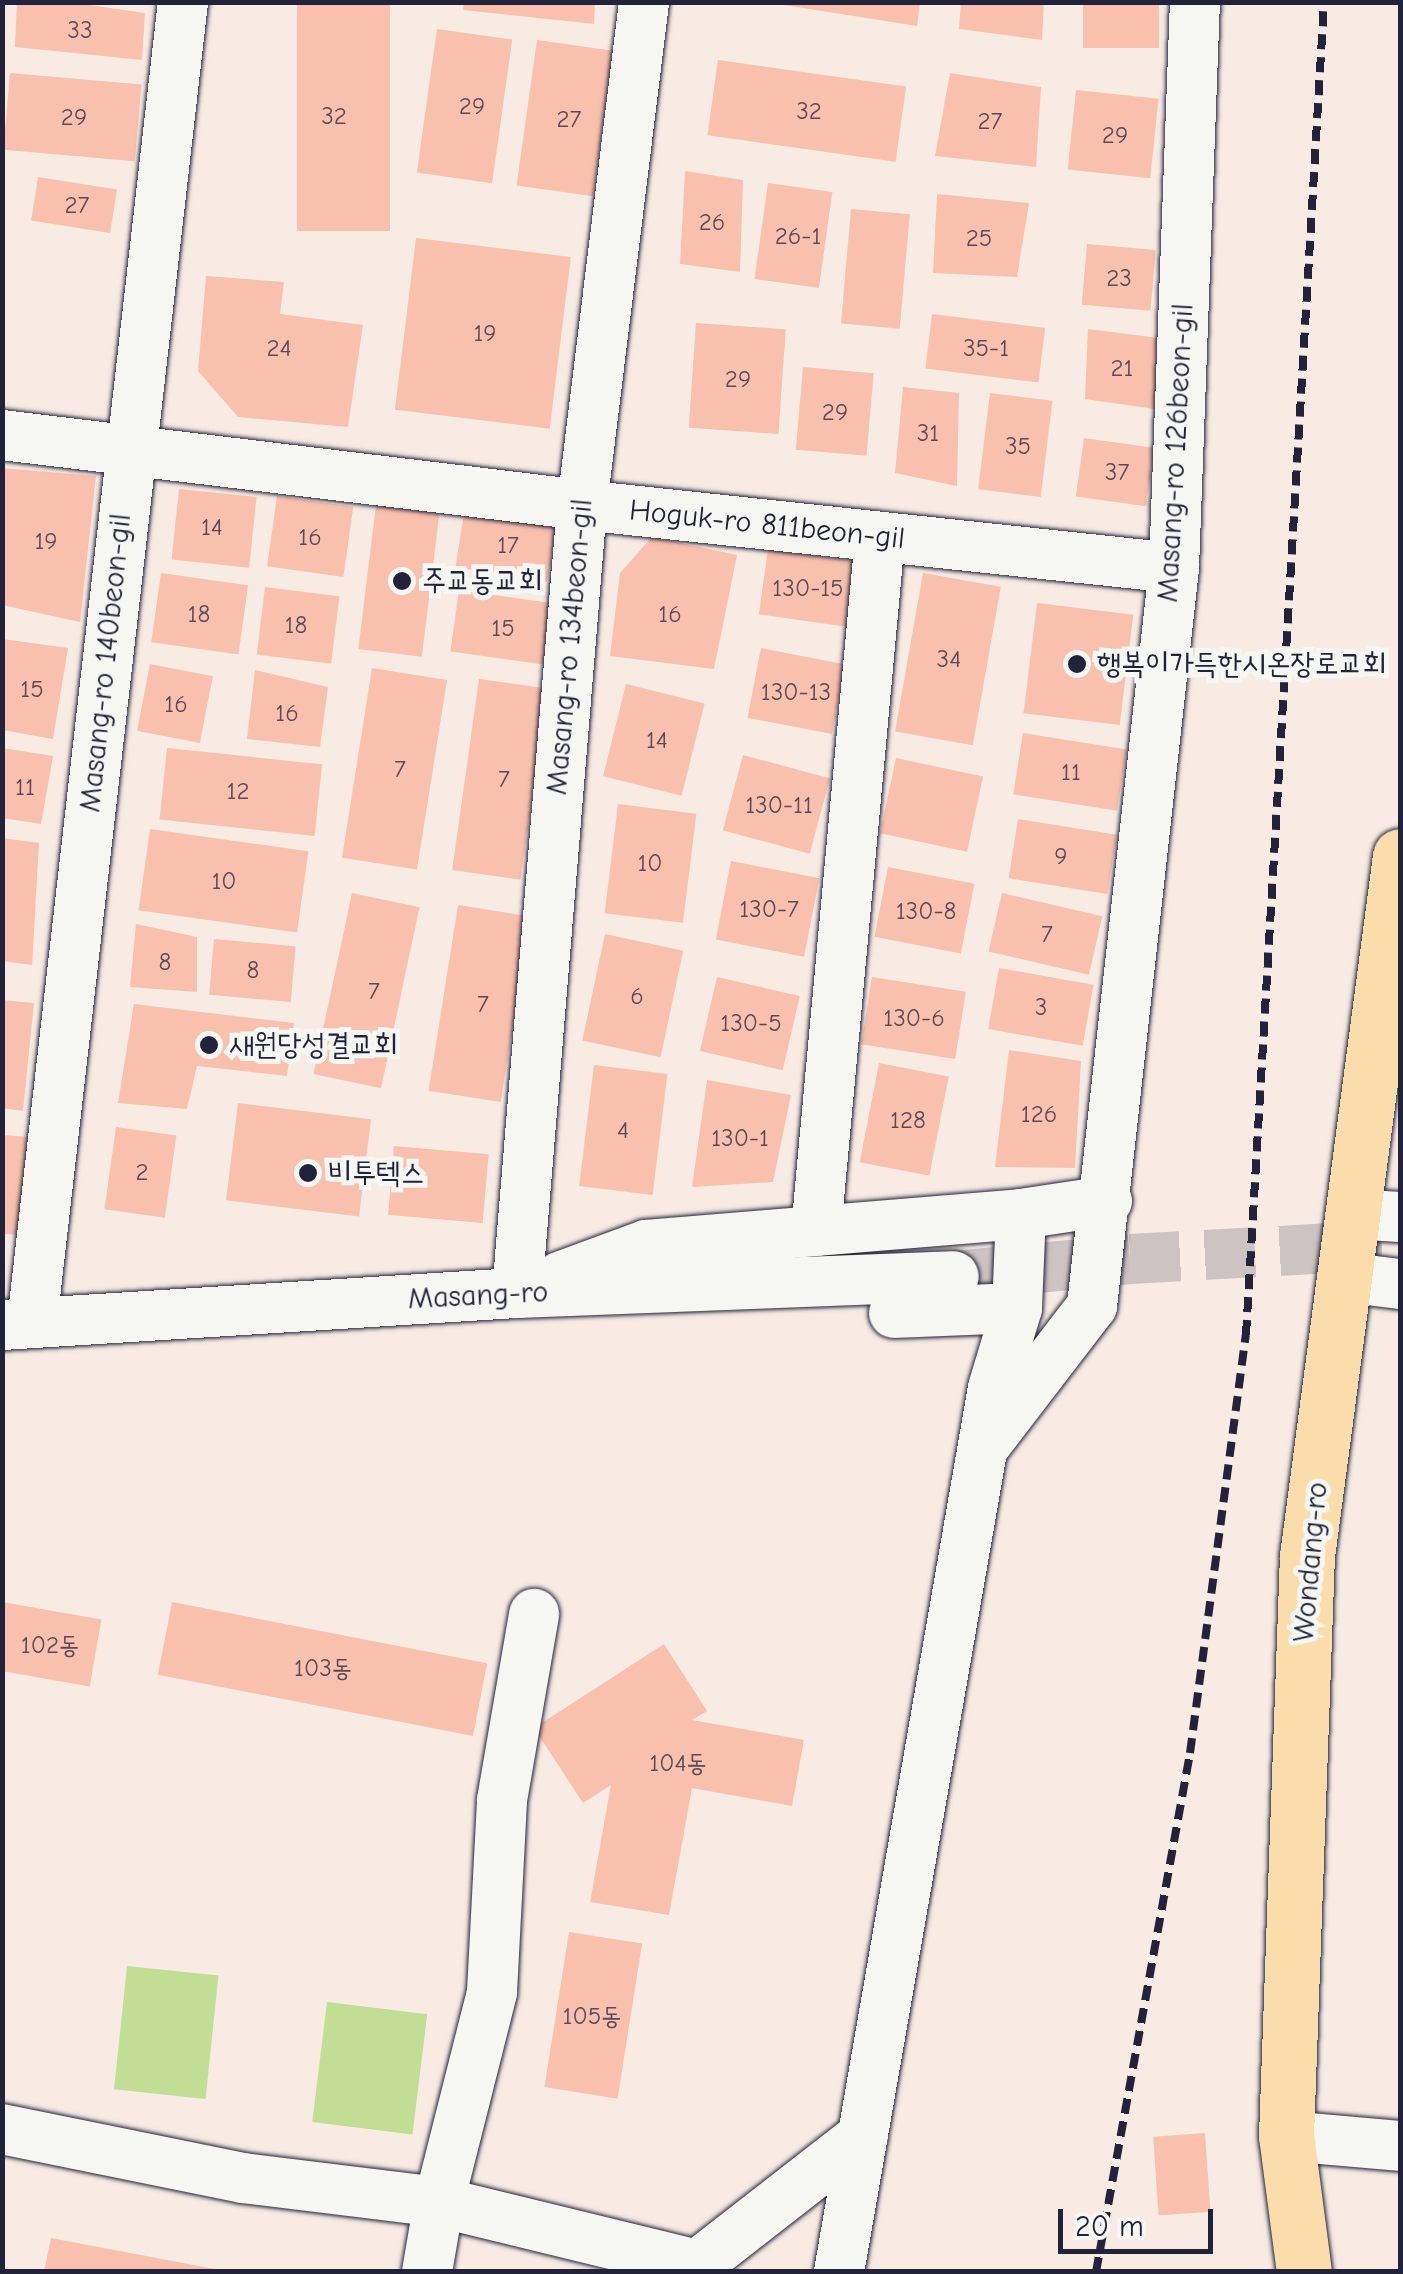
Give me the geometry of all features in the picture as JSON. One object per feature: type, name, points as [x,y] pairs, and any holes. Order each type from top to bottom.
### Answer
[{"type":"main road","name":"Wondang-ro","points":[[1304,2272],[1286,2136],[1306,1556],[1344,1277],[1376,1216],[1400,856]]},
{"type":"street","name":"Masang-ro 140beon-gil","points":[[17,1324],[130,450],[182,2]]},
{"type":"street","name":"Masang-ro 134beon-gil","points":[[517,1293],[582,504],[644,2]]},
{"type":"street","name":"Masang-ro 126beon-gil","points":[[983,1448],[1092,1306],[1107,1201],[1174,568],[1195,2]]},
{"type":"street","name":"Hoguk-ro 811beon-gil","points":[[2,435],[582,504],[1174,568]]},
{"type":"street","points":[[816,1231],[880,537]]},
{"type":"street","points":[[517,1293],[646,1245],[1020,1214],[1107,1201]]},
{"type":"street","points":[[839,2272],[994,1388],[1017,1308],[1020,1214]]},
{"type":"street","name":"Masang-ro","points":[[17,1324],[517,1293],[954,1276]]},
{"type":"street","points":[[1344,1277],[1400,1284]]},
{"type":"street","points":[[517,1293],[647,1322],[1017,1308]]},
{"type":"street","points":[[427,2272],[439,2202],[492,1992],[502,1800],[534,1614]]},
{"type":"street","points":[[2,2129],[243,2178],[439,2202],[698,2268],[863,2136]]},
{"type":"street","points":[[1286,2136],[1400,2146]]},
{"type":"green space","points":[[127,1966],[218,1976],[206,2099],[114,2089]]},
{"type":"green space","points":[[327,2002],[427,2014],[413,2134],[312,2122]]},
{"type":"building","points":[[17,2],[69,2],[145,13],[142,60],[15,47]]},
{"type":"building","points":[[297,2],[390,2],[390,231],[297,231]]},
{"type":"building","points":[[464,2],[595,2],[594,24],[463,10]]},
{"type":"building","points":[[765,2],[920,2],[917,26]]},
{"type":"building","points":[[961,2],[1044,2],[1042,40],[959,29]]},
{"type":"building","points":[[1083,2],[1159,2],[1159,48],[1083,48]]},
{"type":"building","points":[[437,29],[512,40],[492,183],[417,173]]},
{"type":"building","points":[[537,40],[613,51],[593,196],[517,186]]},
{"type":"building","points":[[718,60],[906,86],[896,162],[707,135]]},
{"type":"building","points":[[10,73],[141,85],[135,161],[3,150]]},
{"type":"building","points":[[950,73],[1041,87],[1036,167],[935,156]]},
{"type":"building","points":[[1076,90],[1159,99],[1150,178],[1068,170]]},
{"type":"building","points":[[685,171],[743,180],[740,272],[680,264]]},
{"type":"building","points":[[38,177],[117,190],[110,233],[31,220]]},
{"type":"building","points":[[768,183],[832,192],[819,288],[755,279]]},
{"type":"building","points":[[937,194],[1029,203],[1017,277],[933,273]]},
{"type":"building","points":[[851,209],[910,214],[900,329],[841,324]]},
{"type":"building","points":[[416,238],[571,257],[550,429],[395,410]]},
{"type":"building","points":[[1087,244],[1156,250],[1150,311],[1082,305]]},
{"type":"building","points":[[206,276],[284,282],[280,314],[363,325],[348,427],[238,417],[198,371]]},
{"type":"building","points":[[932,314],[1045,328],[1038,382],[925,369]]},
{"type":"building","points":[[696,323],[786,329],[778,434],[689,428]]},
{"type":"building","points":[[1088,329],[1159,338],[1155,409],[1085,399]]},
{"type":"building","points":[[803,367],[874,373],[866,456],[796,450]]},
{"type":"building","points":[[903,387],[959,393],[957,486],[895,473]]},
{"type":"building","points":[[990,393],[1053,401],[1041,497],[978,489]]},
{"type":"building","points":[[1084,438],[1154,448],[1146,506],[1076,496]]},
{"type":"building","points":[[2,468],[96,476],[80,622],[2,605]]},
{"type":"building","points":[[179,489],[257,497],[249,568],[172,560]]},
{"type":"building","points":[[277,496],[353,507],[343,577],[267,566]]},
{"type":"building","name":"주교동교회","points":[[376,505],[440,513],[422,657],[358,649]]},
{"type":"building","points":[[465,507],[557,522],[547,582],[455,567]]},
{"type":"building","points":[[652,537],[737,555],[714,669],[610,656],[620,573]]},
{"type":"building","points":[[768,549],[857,562],[848,627],[759,614]]},
{"type":"building","points":[[161,573],[248,585],[238,655],[151,642]]},
{"type":"building","points":[[923,573],[1001,587],[973,745],[895,732]]},
{"type":"building","points":[[265,587],[339,596],[331,664],[257,654]]},
{"type":"building","points":[[459,590],[555,603],[546,665],[450,651]]},
{"type":"building","name":"행복이가득한시온장로교회","points":[[1037,603],[1133,615],[1120,725],[1023,713]]},
{"type":"building","points":[[2,639],[68,648],[53,739],[2,730]]},
{"type":"building","points":[[761,648],[845,664],[832,734],[747,718]]},
{"type":"building","points":[[150,664],[213,676],[200,743],[137,731]]},
{"type":"building","points":[[372,668],[447,680],[417,870],[342,858]]},
{"type":"building","points":[[255,670],[328,687],[320,747],[247,739]]},
{"type":"building","points":[[479,679],[547,689],[520,880],[452,870]]},
{"type":"building","points":[[626,684],[705,704],[682,796],[603,776]]},
{"type":"building","points":[[1023,733],[1127,749],[1117,811],[1013,794]]},
{"type":"building","points":[[2,748],[53,756],[41,824],[2,818]]},
{"type":"building","points":[[167,748],[322,764],[315,836],[159,820]]},
{"type":"building","points":[[743,755],[830,778],[810,854],[723,830]]},
{"type":"building","points":[[896,758],[983,777],[967,852],[880,833]]},
{"type":"building","points":[[618,804],[696,814],[683,923],[605,913]]},
{"type":"building","points":[[1018,819],[1117,835],[1107,894],[1009,878]]},
{"type":"building","points":[[150,829],[308,851],[297,932],[139,910]]},
{"type":"building","points":[[2,838],[39,843],[32,965],[2,961]]},
{"type":"building","points":[[731,861],[819,878],[804,957],[716,940]]},
{"type":"building","points":[[888,867],[974,884],[961,953],[874,937]]},
{"type":"building","points":[[352,893],[419,907],[381,1088],[314,1074]]},
{"type":"building","points":[[1002,893],[1102,916],[1089,975],[989,951]]},
{"type":"building","points":[[458,905],[530,916],[501,1102],[429,1091]]},
{"type":"building","points":[[136,924],[197,937],[197,992],[130,987]]},
{"type":"building","points":[[605,934],[683,951],[661,1057],[582,1041]]},
{"type":"building","points":[[214,939],[296,946],[291,1002],[209,995]]},
{"type":"building","points":[[999,968],[1094,985],[1083,1046],[988,1029]]},
{"type":"building","points":[[717,977],[800,996],[783,1070],[700,1051]]},
{"type":"building","points":[[872,977],[966,992],[955,1059],[861,1044]]},
{"type":"building","points":[[2,1000],[34,1003],[23,1111],[2,1108]]},
{"type":"building","name":"새원당성결교회","points":[[134,1004],[294,1023],[287,1076],[197,1066],[187,1109],[118,1103]]},
{"type":"building","points":[[1009,1050],[1081,1061],[1075,1168],[995,1167]]},
{"type":"building","points":[[879,1063],[949,1077],[929,1176],[860,1162]]},
{"type":"building","points":[[594,1065],[667,1074],[653,1195],[579,1186]]},
{"type":"building","points":[[707,1080],[791,1095],[773,1182],[692,1187]]},
{"type":"building","points":[[238,1103],[371,1119],[359,1217],[226,1200]]},
{"type":"building","points":[[116,1127],[176,1135],[165,1218],[104,1209]]},
{"type":"building","points":[[2,1135],[32,1137],[22,1235],[2,1234]]},
{"type":"building","points":[[394,1146],[489,1154],[483,1223],[388,1215]]},
{"type":"building","points":[[2,1602],[101,1620],[90,1687],[2,1671]]},
{"type":"building","points":[[172,1602],[487,1663],[473,1736],[158,1675]]},
{"type":"building","points":[[664,1644],[707,1711],[692,1720],[804,1740],[792,1806],[692,1788],[669,1915],[590,1902],[611,1785],[583,1803],[534,1728]]},
{"type":"building","points":[[569,1932],[642,1944],[618,2099],[544,2087]]},
{"type":"building","points":[[1205,2133],[1211,2212],[1159,2215],[1153,2137]]},
{"type":"building","points":[[51,2238],[220,2270],[44,2272]]},
{"type":"tunnel","points":[[954,1276],[1130,1259],[1332,1248],[1400,1252]]},
{"type":"railway","points":[[1096,2272],[1190,1753],[1246,1335],[1324,2]]},
{"type":"place","name":"주교동교회","points":[[402,581]]},
{"type":"place","name":"행복이가득한시온장로교회","points":[[1077,664]]},
{"type":"place","name":"새원당성결교회","points":[[209,1045]]},
{"type":"place","name":"비투텍스","points":[[308,1173]]}]
